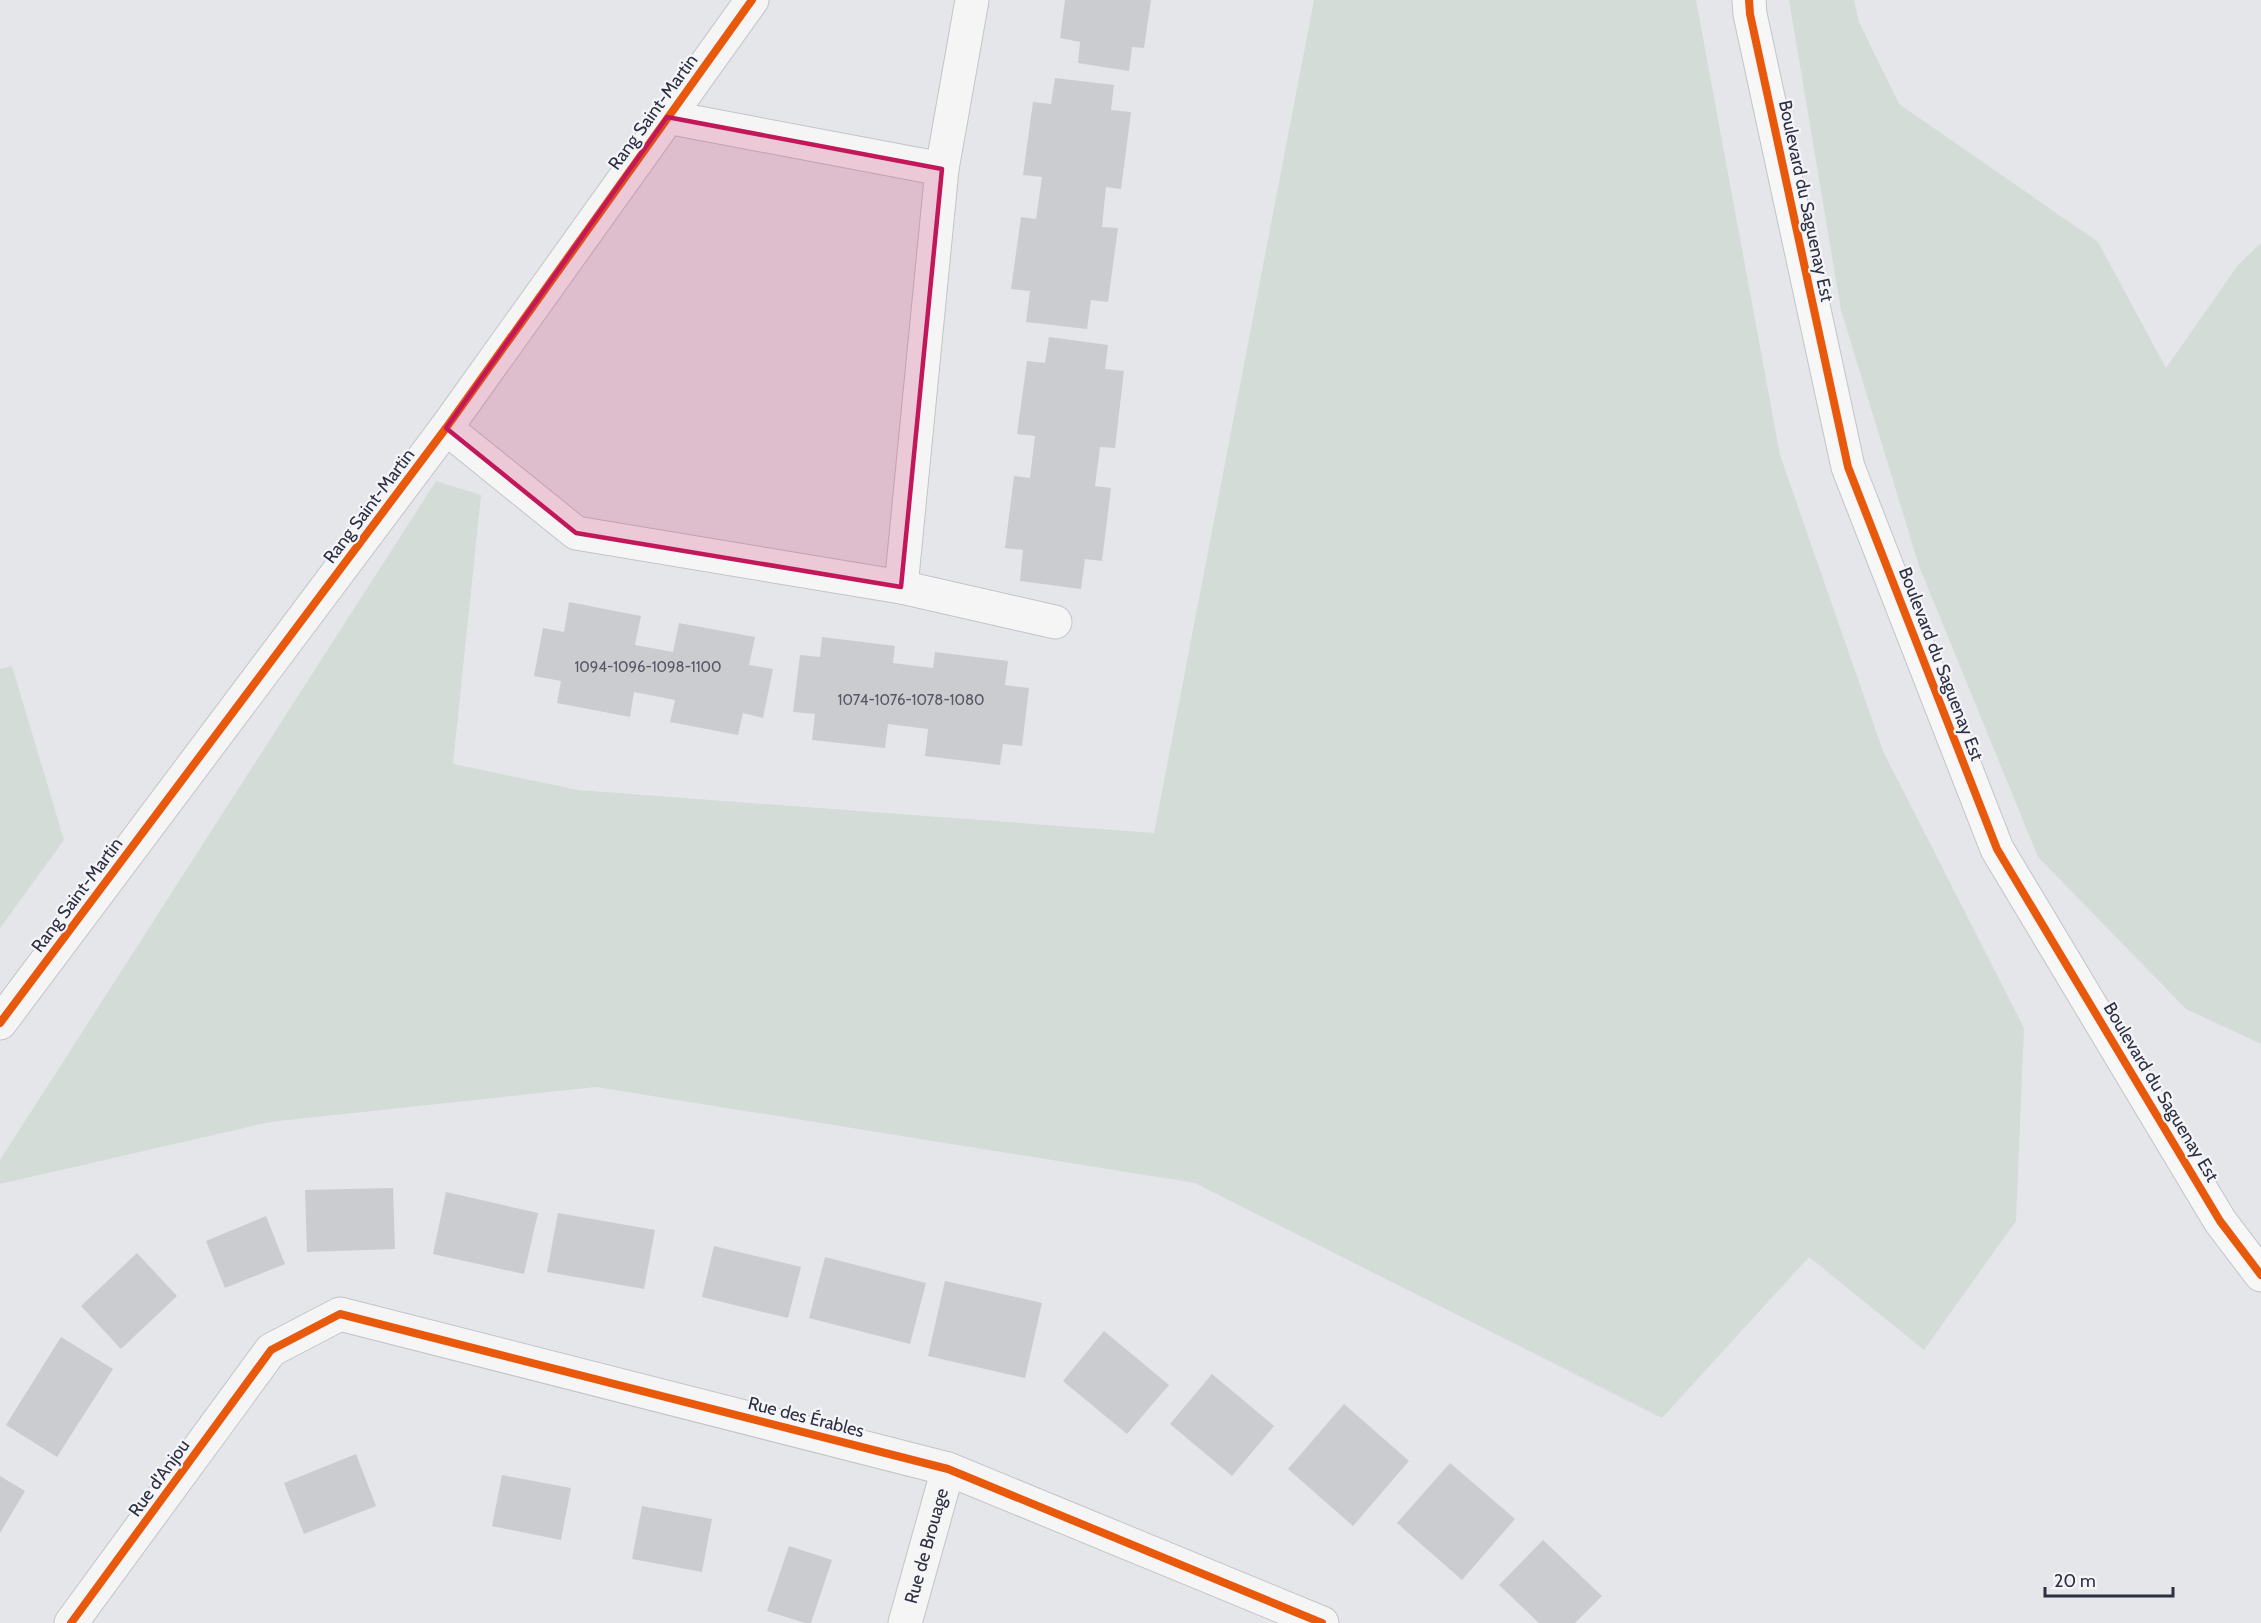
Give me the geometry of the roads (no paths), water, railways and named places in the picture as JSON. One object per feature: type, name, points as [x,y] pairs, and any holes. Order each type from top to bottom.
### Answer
[{"type":"main road","name":"Boulevard du Saguenay Est","points":[[1749,0],[1750,14],[1848,467],[1997,849],[2220,1221],[2261,1275]]},
{"type":"street","name":"Rang Saint-Martin","points":[[0,1023],[446,428],[752,0]]},
{"type":"street","points":[[901,587],[942,169],[972,0]]},
{"type":"street","points":[[667,117],[942,169]]},
{"type":"street","points":[[446,428],[576,533],[901,587],[1054,622]]},
{"type":"street","name":"Rue des Érables","points":[[271,1350],[340,1314],[948,1469],[1322,1623]]},
{"type":"street","name":"Rue d'Anjou","points":[[71,1623],[271,1350]]},
{"type":"street","name":"Rue de Brouage","points":[[905,1623],[948,1469]]}]
